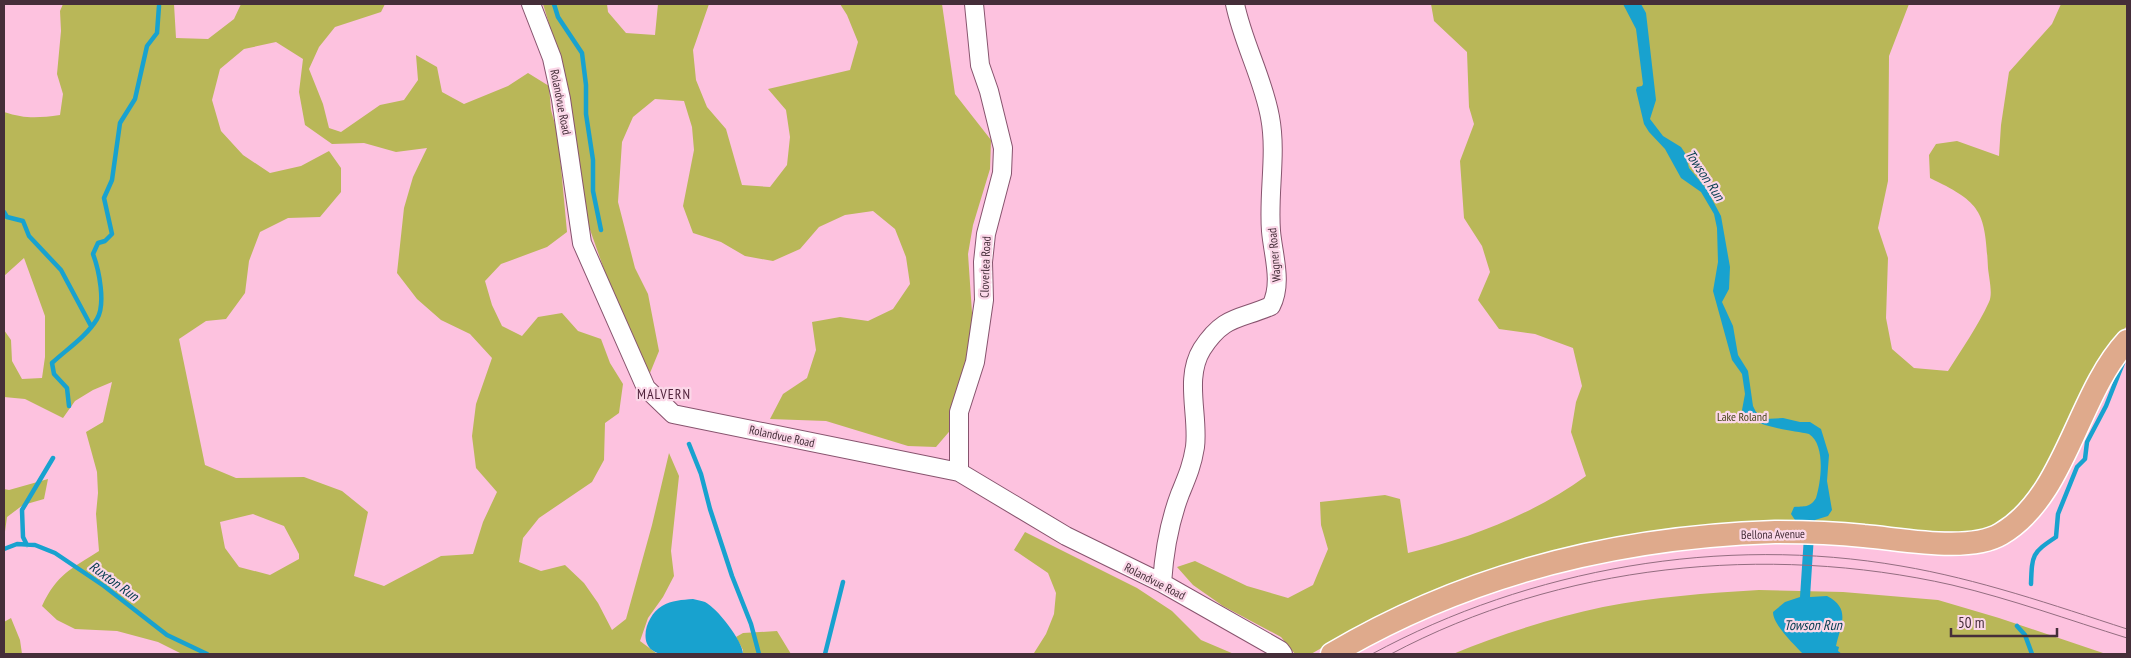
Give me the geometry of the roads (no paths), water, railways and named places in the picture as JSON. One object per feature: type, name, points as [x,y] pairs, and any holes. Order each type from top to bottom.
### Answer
[{"type":"main road","name":"Bellona Avenue","points":[[1332,654],[1411,612],[1471,587],[1558,560],[1654,542],[1777,532],[1860,536],[1954,544],[1984,541],[2000,534],[2013,525],[2036,503],[2050,481],[2105,372],[2127,341]]},
{"type":"street","name":"Rolandvue Road","points":[[531,4],[552,58],[562,99],[582,243],[646,388],[673,414],[959,472],[1066,536],[1162,583],[1283,654]]},
{"type":"street","name":"Cloverlea Road","points":[[959,472],[959,412],[975,362],[984,300],[986,234],[1002,173],[1003,148],[992,101],[980,65],[974,4]]},
{"type":"street","name":"Wagner Road","points":[[1162,583],[1164,557],[1170,526],[1180,494],[1190,473],[1196,445],[1193,399],[1195,370],[1202,350],[1225,322],[1271,306],[1275,298],[1277,283],[1271,230],[1273,163],[1270,119],[1265,95],[1239,24],[1235,4]]},
{"type":"water","name":"Towson Run","points":[[1623,4],[1641,4],[1646,13],[1656,100],[1650,119],[1663,136],[1681,147],[1685,153],[1689,168],[1706,188],[1721,216],[1730,267],[1729,289],[1722,302],[1733,326],[1738,355],[1748,371],[1753,406],[1756,412],[1765,419],[1783,418],[1810,422],[1821,429],[1829,455],[1827,481],[1832,510],[1828,516],[1815,520],[1810,597],[1827,596],[1840,606],[1842,625],[1836,646],[1839,647],[1838,651],[1842,654],[1803,654],[1785,634],[1774,617],[1773,612],[1785,602],[1800,597],[1805,521],[1795,520],[1791,514],[1794,507],[1809,505],[1816,498],[1821,464],[1818,446],[1809,434],[1762,424],[1747,416],[1742,410],[1745,394],[1742,374],[1732,360],[1713,291],[1718,262],[1717,228],[1714,214],[1701,192],[1681,178],[1665,149],[1644,124],[1636,90],[1637,87],[1643,84],[1636,29]]},
{"type":"water","points":[[693,599],[710,605],[722,618],[739,641],[743,654],[664,654],[652,650],[648,645],[646,633],[649,620],[657,609],[677,601]]},
{"type":"waterway","points":[[554,4],[558,17],[582,53],[586,85],[586,114],[593,160],[593,191],[601,230]]},
{"type":"waterway","points":[[69,406],[67,388],[54,374],[52,363],[87,332],[100,313],[101,287],[93,254],[98,243],[105,241],[112,234],[104,198],[112,180],[120,123],[135,99],[147,46],[157,33],[159,6]]},
{"type":"waterway","points":[[4,212],[7,217],[23,221],[29,236],[61,270],[91,326]]},
{"type":"waterway","points":[[2031,584],[2035,555],[2042,547],[2056,537],[2058,514],[2077,467],[2085,459],[2087,442],[2106,406],[2123,363]]},
{"type":"waterway","points":[[689,444],[701,474],[710,509],[732,576],[751,624],[759,654]]},
{"type":"waterway","points":[[27,545],[23,537],[22,510],[53,458]]},
{"type":"waterway","name":"Ruxton Run","points":[[4,549],[17,544],[35,545],[55,553],[104,586],[167,635],[207,654]]},
{"type":"waterway","points":[[825,654],[843,582]]},
{"type":"waterway","points":[[2017,626],[2025,635],[2032,654]]},
{"type":"tram line","points":[[1372,654],[1433,624],[1497,600],[1562,580],[1629,566],[1697,558],[1765,555],[1833,557],[1930,571],[2015,593],[2127,629]]},
{"type":"tram line","points":[[1391,654],[1456,623],[1524,599],[1594,582],[1665,570],[1737,565],[1810,565],[1881,572],[1952,585],[2018,603],[2127,638]]},
{"type":"district","name":"MALVERN","points":[[664,394]]},
{"type":"park label","name":"Lake Roland","points":[[1742,416]]}]
